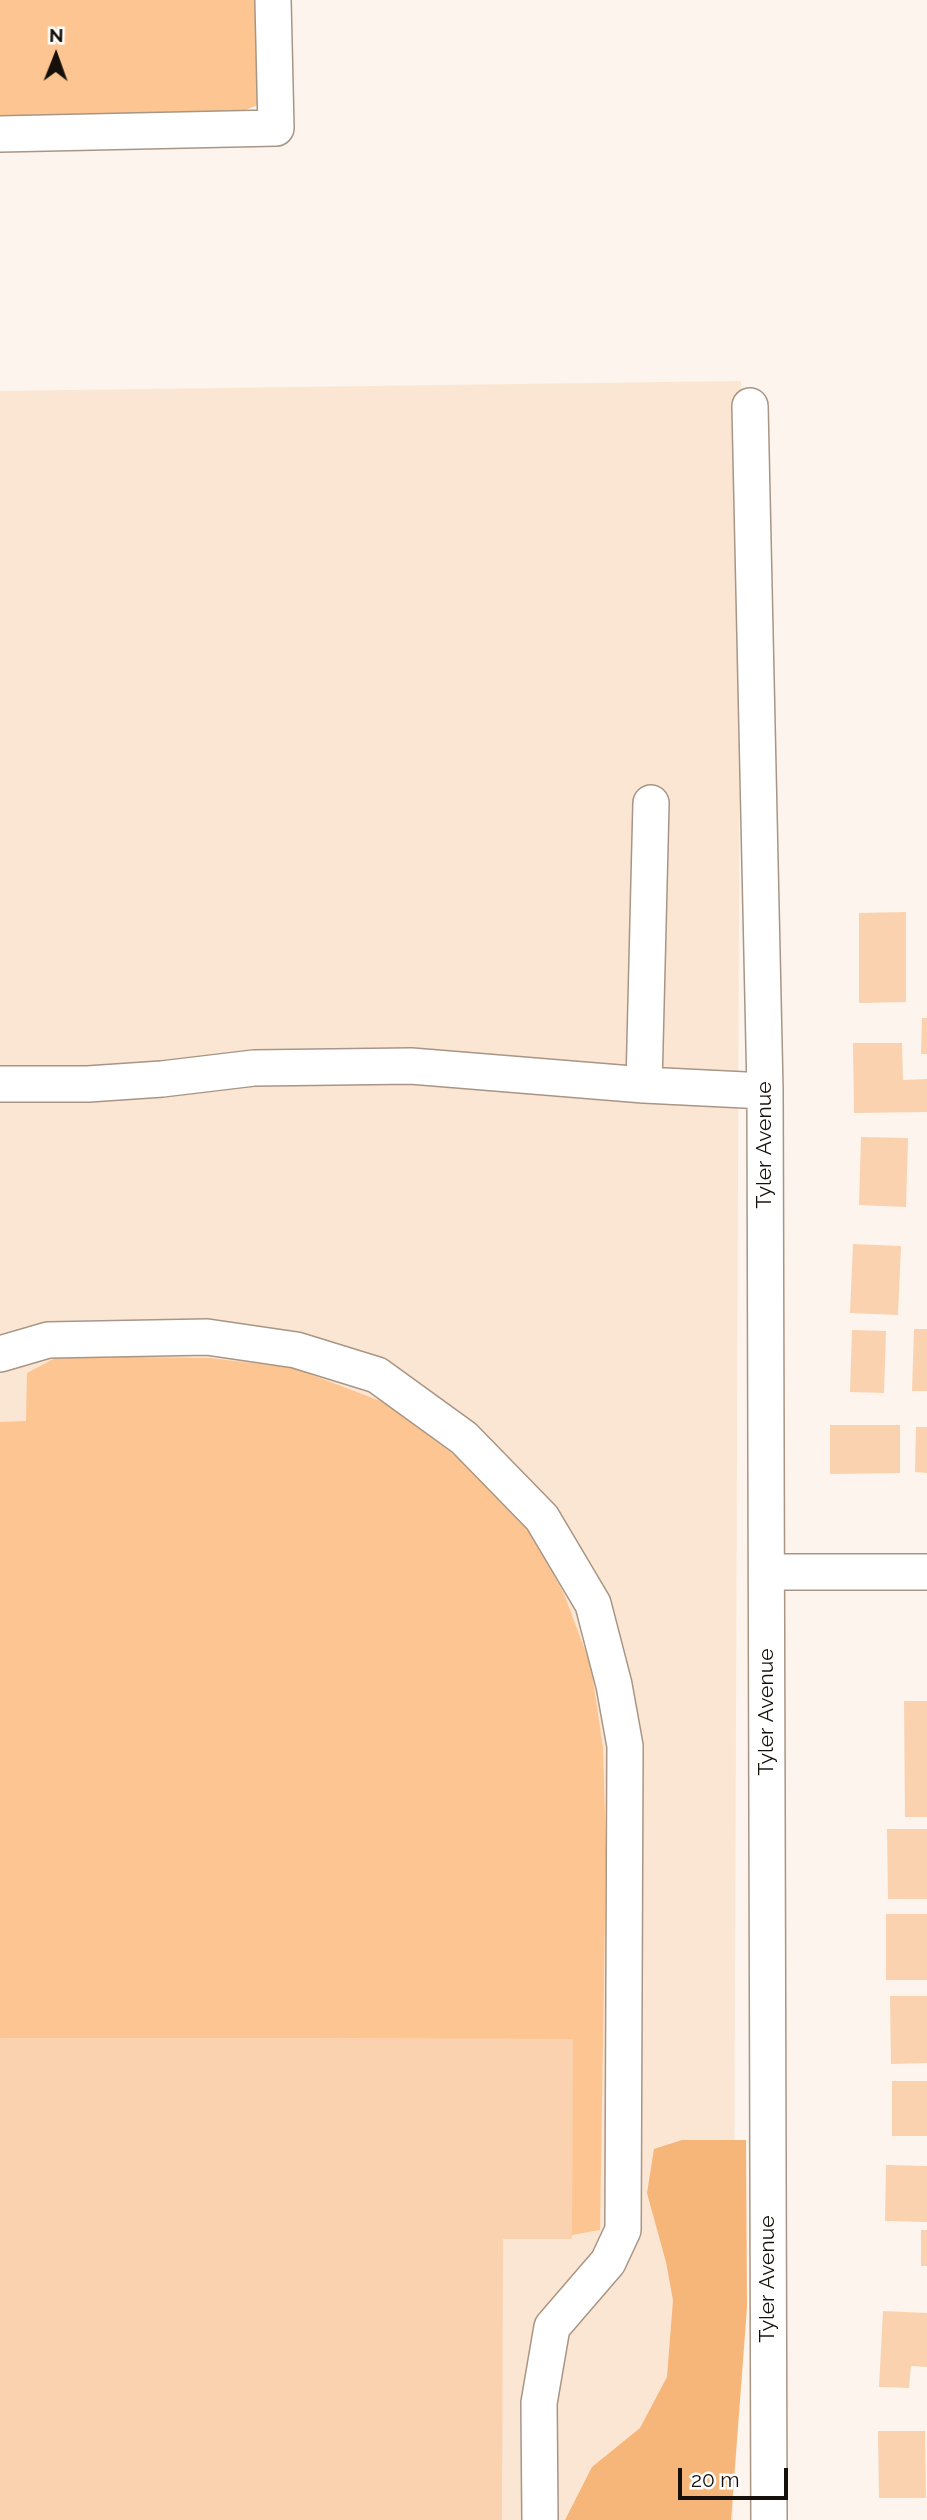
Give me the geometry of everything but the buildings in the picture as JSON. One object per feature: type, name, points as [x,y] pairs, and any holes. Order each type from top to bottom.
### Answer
[{"type":"street","points":[[0,134],[276,128],[273,0]]},
{"type":"street","name":"Tyler Avenue","points":[[750,406],[765,1091],[769,2520]]},
{"type":"street","points":[[644,1086],[650,803]]},
{"type":"street","points":[[0,1084],[88,1084],[162,1079],[254,1068],[411,1066],[644,1086],[765,1091]]},
{"type":"street","points":[[0,1354],[48,1340],[206,1337],[296,1350],[377,1375],[464,1438],[542,1518],[593,1604],[614,1685],[625,1746],[623,2230],[608,2262],[552,2327],[539,2403],[540,2520]]},
{"type":"street","points":[[767,1572],[927,1572]]},
{"type":"shaded area","points":[[0,0],[260,0],[258,105],[243,111],[0,118]]},
{"type":"shaded area","points":[[741,381],[733,2520],[0,2520],[0,391]]},
{"type":"shaded area","points":[[59,1356],[210,1358],[294,1368],[383,1402],[472,1468],[530,1531],[564,1594],[591,1666],[603,1748],[606,1852],[600,2230],[572,2235],[572,2039],[0,2038],[0,1422],[26,1421],[27,1373]]},
{"type":"shaded area","points":[[682,2140],[746,2140],[747,2307],[731,2520],[565,2520],[592,2467],[640,2428],[667,2377],[673,2300],[666,2262],[647,2193],[654,2149]]}]
